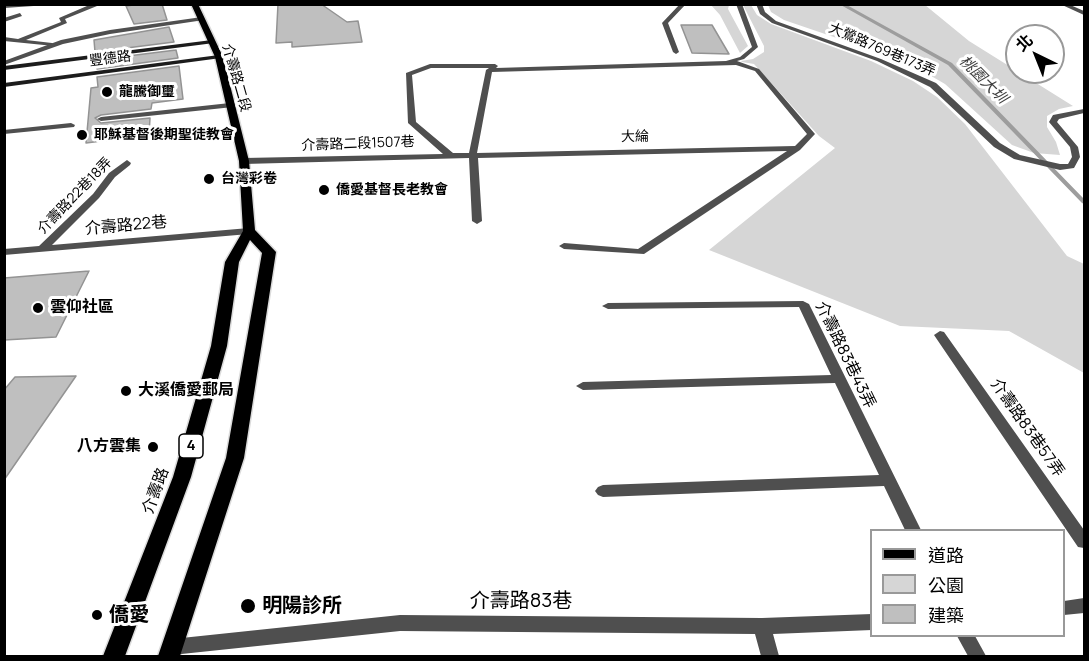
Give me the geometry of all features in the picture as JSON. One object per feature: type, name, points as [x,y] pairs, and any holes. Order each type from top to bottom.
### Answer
[{"type":"main road","name":"介壽路二段","points":[[194,4],[219,57],[244,161]]},
{"type":"main road","name":"豐德路","points":[[4,68],[212,42]]},
{"type":"main road","name":"豐德路","points":[[4,85],[219,57]]},
{"type":"main road","points":[[170,652],[235,458],[269,252],[249,231],[244,161]]},
{"type":"main road","name":"介壽路","points":[[114,657],[182,477],[219,346],[232,262],[249,231]]},
{"type":"street","points":[[4,6],[60,4]]},
{"type":"street","points":[[76,4],[113,4]]},
{"type":"street","points":[[676,52],[665,23],[684,4]]},
{"type":"street","points":[[450,155],[412,123],[408,74],[430,66],[707,63],[742,58],[755,47],[739,4]]},
{"type":"street","name":"大鶯路769巷173弄","points":[[759,4],[762,13],[774,22],[879,60],[933,85],[997,145],[1017,157],[1060,167],[1071,166],[1076,157],[1074,147],[1053,122],[1056,117],[1084,111]]},
{"type":"street","points":[[1062,4],[1084,14]]},
{"type":"street","points":[[18,41],[65,22],[61,19],[96,5]]},
{"type":"street","points":[[4,20],[21,15]]},
{"type":"street","name":"豐德路","points":[[4,63],[52,45],[110,32],[202,19]]},
{"type":"street","points":[[4,39],[52,45]]},
{"type":"street","points":[[477,221],[473,154],[489,69],[737,63],[757,70],[811,134],[797,148],[640,252],[564,246]]},
{"type":"street","points":[[101,119],[230,105]]},
{"type":"street","points":[[4,132],[71,125]]},
{"type":"street","name":"大綸","points":[[473,154],[797,148]]},
{"type":"street","name":"介壽路二段1507巷","points":[[244,161],[473,154]]},
{"type":"street","name":"介壽路22巷18弄","points":[[43,248],[96,196],[112,175],[127,163]]},
{"type":"street","name":"介壽路22巷","points":[[4,252],[249,231]]},
{"type":"street","name":"介壽路83巷43弄","points":[[608,306],[803,304],[912,529]]},
{"type":"street","name":"介壽路83巷57弄","points":[[940,334],[1084,542]]},
{"type":"street","points":[[583,386],[839,379]]},
{"type":"street","points":[[603,491],[887,480]]},
{"type":"street","points":[[1065,608],[1084,606]]},
{"type":"street","name":"介壽路83巷","points":[[170,652],[400,623],[762,626],[870,622]]},
{"type":"street","points":[[762,626],[770,657]]},
{"type":"street","points":[[967,637],[977,657]]},
{"type":"green space","points":[[711,5],[729,5],[728,9],[748,46],[740,53],[720,15]]},
{"type":"green space","points":[[743,5],[751,5],[757,15],[771,24],[871,61],[913,81],[937,97],[965,124],[1067,256],[1084,264],[1084,373],[1009,331],[900,326],[709,250],[835,148],[819,136],[754,64],[741,61],[753,59],[764,52],[764,46]]},
{"type":"green space","points":[[768,5],[925,5],[969,41],[1005,64],[1005,84],[1038,84],[1073,106],[1059,109],[1047,116],[1047,127],[1056,142],[1060,155],[1034,153],[1012,145],[945,84],[907,62],[784,20],[771,12]]},
{"type":"building","points":[[162,4],[167,20],[134,24],[126,6]]},
{"type":"building","points":[[278,4],[321,4],[347,22],[358,21],[362,42],[292,47],[292,42],[276,43]]},
{"type":"building","points":[[681,25],[712,25],[729,54],[692,53]]},
{"type":"building","points":[[169,27],[174,42],[95,52],[94,40]]},
{"type":"building","points":[[176,50],[178,58],[97,69],[96,60]]},
{"type":"building","points":[[179,66],[183,99],[152,103],[151,109],[101,115],[95,118],[101,123],[150,118],[149,135],[86,143],[91,88],[98,87],[97,77]]},
{"type":"building","name":"雲仰社區","points":[[89,271],[56,337],[4,340],[4,278]]},
{"type":"building","points":[[76,376],[4,480],[4,390],[15,377]]},
{"type":"waterway","name":"桃園大圳","points":[[841,4],[950,64],[1084,202]]},
{"type":"place","name":"龍騰御璽","points":[[107,92]]},
{"type":"place","name":"耶穌基督後期聖徒教會","points":[[82,135]]},
{"type":"place","name":"台灣彩卷","points":[[209,179]]},
{"type":"place","name":"僑愛基督長老教會","points":[[324,190]]},
{"type":"place","name":"雲仰社區","points":[[38,308]]},
{"type":"place","name":"大溪僑愛郵局","points":[[126,391]]},
{"type":"place","name":"八方雲集","points":[[153,447]]},
{"type":"place","name":"明陽診所","points":[[248,606]]},
{"type":"place","name":"僑愛","points":[[97,615]]}]
